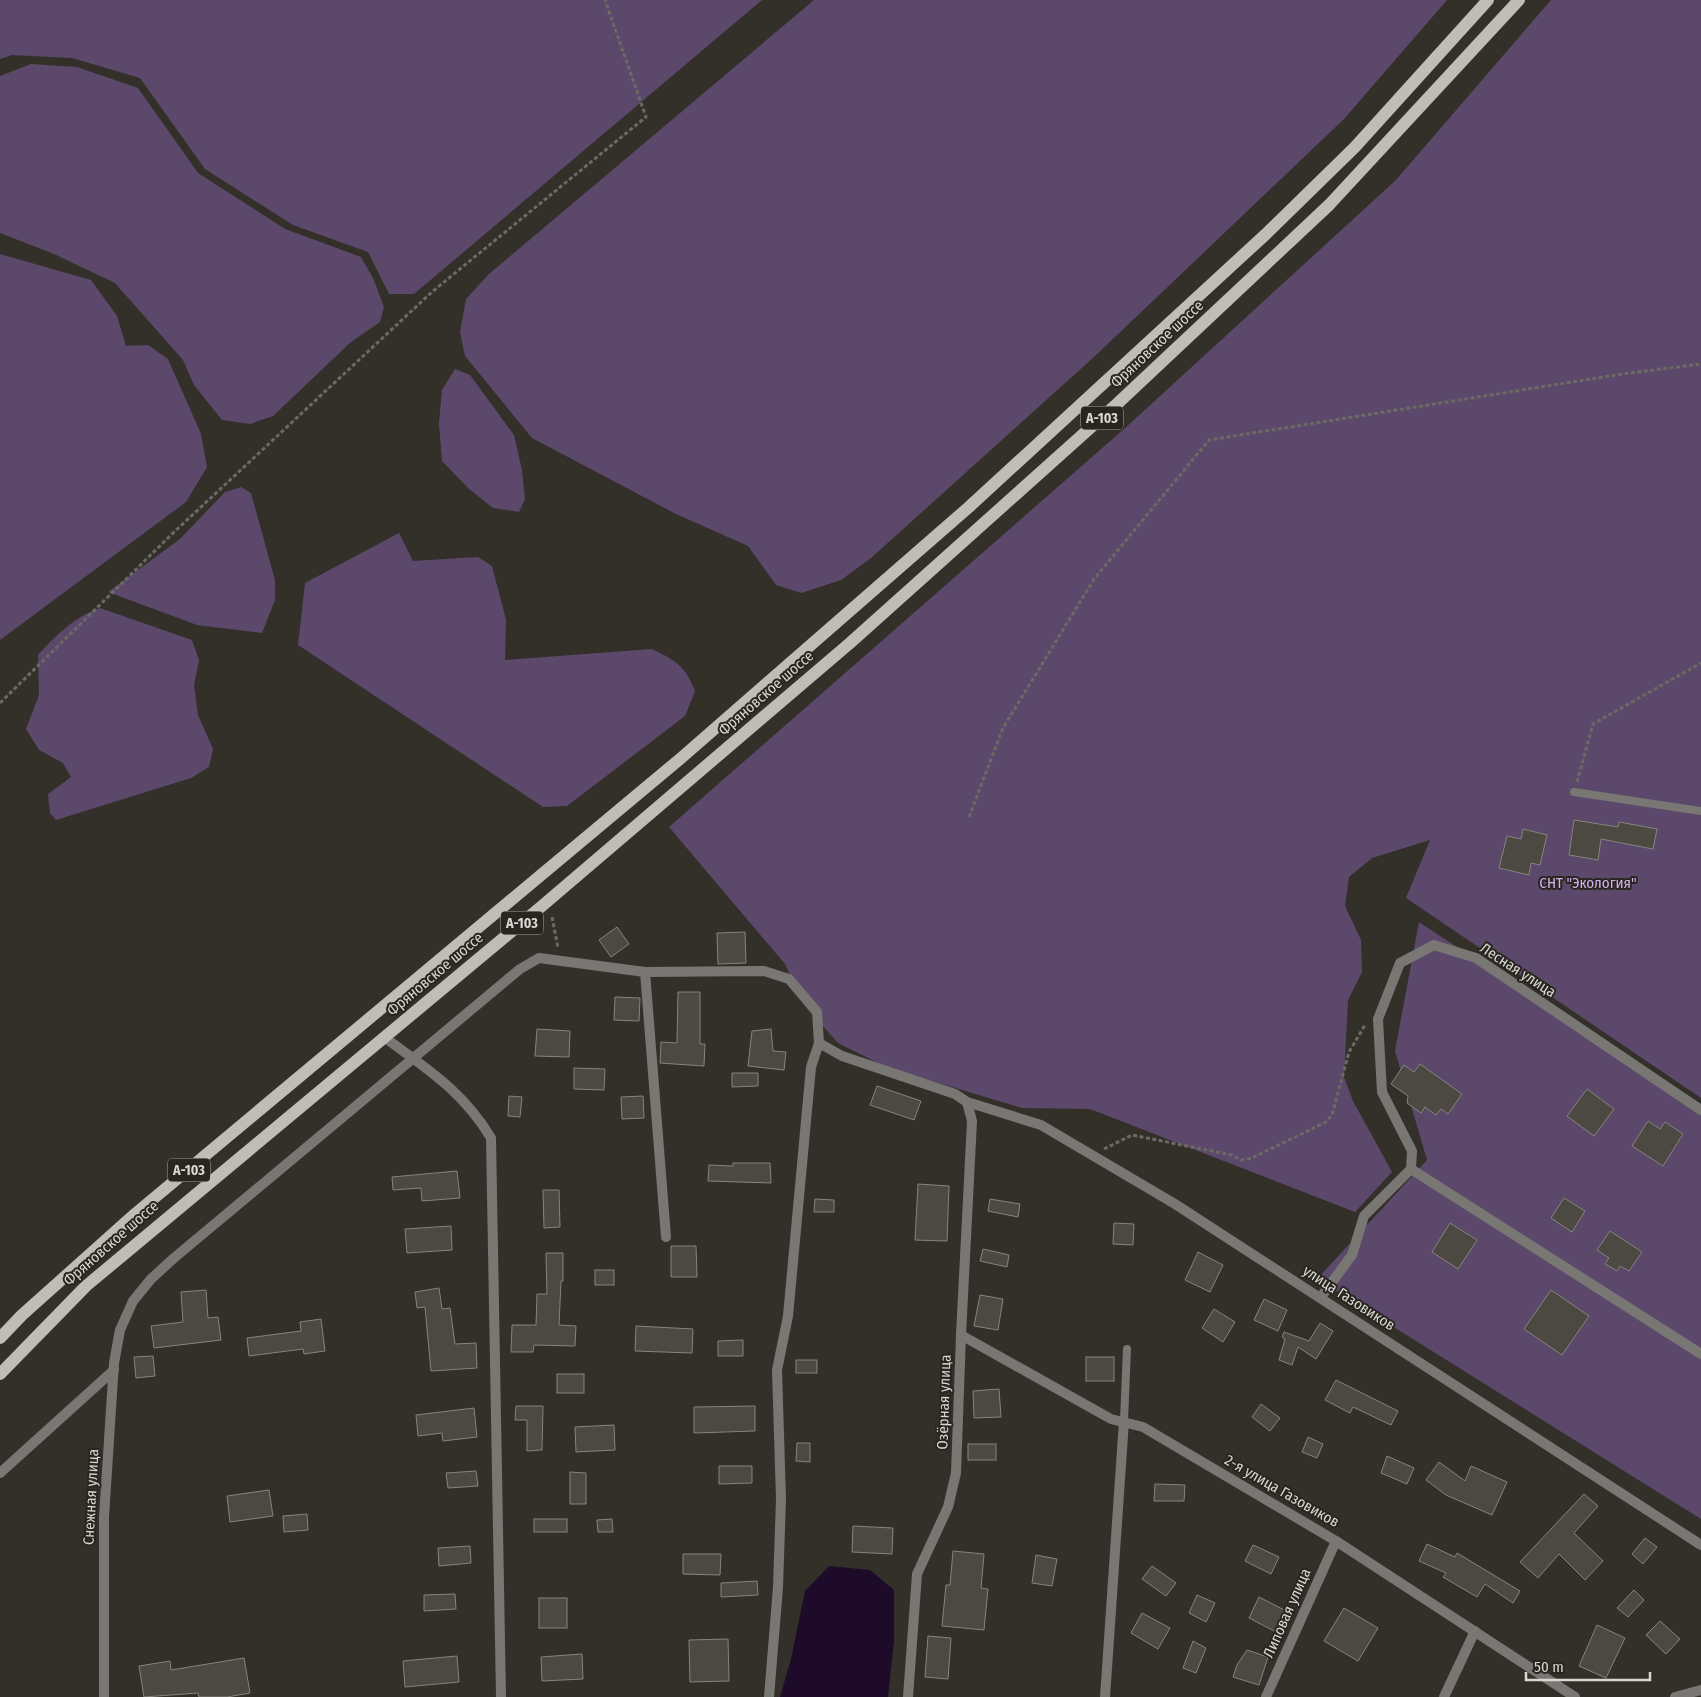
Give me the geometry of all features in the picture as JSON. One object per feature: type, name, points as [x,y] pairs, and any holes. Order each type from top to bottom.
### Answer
[{"type":"main road","name":"Фряновское шоссе","points":[[0,1338],[46,1292],[135,1214],[694,747],[969,507],[1266,234],[1355,147],[1488,0]]},
{"type":"main road","name":"Фряновское шоссе","points":[[0,1374],[86,1286],[542,906],[850,643],[1118,403],[1330,205],[1519,0]]},
{"type":"street","name":"Лесная улица","points":[[1411,1169],[1412,1151],[1382,1092],[1378,1019],[1400,963],[1434,945],[1476,958],[1701,1110]]},
{"type":"street","name":"Снежная улица","points":[[104,1697],[104,1518],[114,1370],[120,1330],[133,1301],[151,1279],[520,969],[539,958],[645,972],[764,971],[789,978],[817,1012],[819,1043]]},
{"type":"street","points":[[645,972],[666,1237]]},
{"type":"street","points":[[384,1037],[460,1095],[477,1113],[492,1138],[501,1697]]},
{"type":"street","points":[[769,1697],[778,1587],[781,1499],[777,1370],[788,1316],[811,1067],[819,1043]]},
{"type":"street","name":"улица Газовиков","points":[[819,1043],[842,1056],[955,1094],[967,1102],[1041,1125],[1175,1204],[1701,1544]]},
{"type":"street","name":"Озёрная улица","points":[[908,1697],[917,1574],[948,1507],[956,1474],[960,1335],[972,1121],[967,1102]]},
{"type":"street","points":[[1321,1297],[1352,1255],[1364,1216],[1411,1169],[1701,1354]]},
{"type":"street","name":"2-я улица Газовиков","points":[[960,1335],[1111,1419],[1144,1427],[1336,1541],[1575,1697]]},
{"type":"street","points":[[0,1473],[114,1370]]},
{"type":"street","points":[[1105,1697],[1124,1422]]},
{"type":"street","name":"Липовая улица","points":[[1266,1697],[1336,1541]]},
{"type":"street","points":[[1444,1697],[1475,1631]]},
{"type":"street","points":[[1675,1697],[1701,1690]]},
{"type":"lane","points":[[1574,792],[1701,811]]},
{"type":"lane","points":[[1124,1422],[1127,1350]]},
{"type":"path","points":[[0,703],[172,534],[433,291],[646,117],[605,0]]},
{"type":"path","points":[[969,817],[1003,728],[1094,579],[1209,440],[1622,374],[1701,364]]},
{"type":"path","points":[[1574,792],[1593,724],[1701,663]]},
{"type":"path","points":[[552,917],[560,961]]},
{"type":"path","points":[[1093,1156],[1132,1135],[1232,1155],[1246,1160],[1326,1122],[1332,1115],[1349,1052],[1360,1036],[1368,1019]]},
{"type":"green space","points":[[0,0],[762,0],[414,294],[389,294],[368,252],[293,225],[205,169],[140,78],[72,58],[12,55],[0,59]]},
{"type":"green space","points":[[814,0],[1447,0],[1344,119],[1094,357],[871,558],[841,580],[801,593],[776,585],[748,546],[674,513],[532,438],[465,356],[460,332],[466,299],[489,274]]},
{"type":"green space","name":"СНТ \"Экология\"","points":[[1551,0],[1701,0],[1701,1098],[1406,898],[1430,840],[1372,858],[1349,877],[1345,906],[1361,940],[1362,972],[1348,1000],[1344,1077],[1353,1101],[1392,1172],[1355,1212],[1090,1109],[1022,1108],[888,1068],[838,1043],[804,1005],[785,964],[669,827],[1124,429],[1396,180]]},
{"type":"green space","points":[[31,64],[77,67],[138,88],[198,173],[285,229],[361,257],[373,278],[384,307],[380,322],[351,342],[273,416],[250,424],[222,420],[194,385],[183,360],[115,283],[54,254],[0,233],[0,76]]},
{"type":"green space","points":[[0,254],[91,280],[117,316],[126,346],[148,345],[168,359],[201,434],[207,467],[186,502],[0,640]]},
{"type":"green space","points":[[455,369],[470,375],[514,435],[522,470],[525,499],[519,512],[493,508],[468,488],[442,461],[439,423],[442,390]]},
{"type":"green space","points":[[241,487],[251,493],[275,580],[275,600],[262,633],[197,625],[108,592],[180,539],[225,492]]},
{"type":"green space","points":[[399,533],[413,561],[478,557],[492,566],[506,620],[505,660],[652,649],[674,661],[688,676],[695,691],[685,716],[567,806],[543,807],[298,645],[305,583]]},
{"type":"green space","points":[[100,608],[192,640],[199,660],[194,685],[198,715],[213,749],[209,767],[191,778],[56,820],[50,813],[48,794],[71,777],[63,763],[39,750],[26,729],[39,695],[38,655],[66,627],[82,616]]},
{"type":"green space","points":[[1419,922],[1701,1108],[1701,1519],[1317,1279],[1427,1160],[1395,1051]]},
{"type":"shaded area","points":[[829,1566],[870,1570],[894,1590],[894,1640],[888,1697],[780,1697],[791,1659],[805,1591]]},
{"type":"building","points":[[1574,820],[1618,827],[1619,822],[1657,829],[1653,849],[1601,839],[1598,860],[1569,855]]},
{"type":"building","points":[[1523,829],[1547,835],[1540,865],[1531,863],[1529,875],[1499,868],[1507,836],[1521,839]]},
{"type":"building","points":[[617,927],[629,944],[611,957],[599,940]]},
{"type":"building","points":[[745,932],[746,963],[718,964],[717,933]]},
{"type":"building","points":[[678,992],[700,992],[700,1044],[705,1044],[704,1066],[660,1063],[661,1042],[677,1043]]},
{"type":"building","points":[[615,997],[640,998],[639,1021],[614,1020]]},
{"type":"building","points":[[537,1029],[570,1031],[569,1057],[535,1056]]},
{"type":"building","points":[[771,1029],[773,1051],[786,1052],[784,1070],[748,1066],[752,1031]]},
{"type":"building","points":[[1420,1064],[1462,1094],[1448,1114],[1441,1109],[1436,1115],[1425,1107],[1421,1113],[1407,1103],[1408,1096],[1391,1084],[1404,1065],[1414,1072]]},
{"type":"building","points":[[574,1068],[605,1069],[604,1090],[574,1089]]},
{"type":"building","points":[[732,1073],[758,1073],[758,1086],[732,1087]]},
{"type":"building","points":[[877,1086],[921,1101],[914,1120],[870,1105]]},
{"type":"building","points":[[1587,1089],[1614,1109],[1594,1136],[1567,1116]]},
{"type":"building","points":[[509,1096],[522,1097],[520,1117],[508,1116]]},
{"type":"building","points":[[643,1096],[644,1118],[622,1119],[621,1097]]},
{"type":"building","points":[[1648,1121],[1660,1129],[1665,1122],[1683,1134],[1663,1166],[1632,1146]]},
{"type":"building","points":[[733,1163],[770,1163],[771,1183],[708,1181],[709,1165],[733,1166]]},
{"type":"building","points":[[457,1171],[460,1198],[422,1201],[421,1188],[393,1190],[392,1177]]},
{"type":"building","points":[[918,1184],[949,1186],[947,1241],[915,1240]]},
{"type":"building","points":[[543,1190],[559,1190],[560,1227],[544,1228]]},
{"type":"building","points":[[1564,1198],[1585,1211],[1572,1232],[1551,1218]]},
{"type":"building","points":[[815,1199],[834,1200],[834,1212],[814,1212]]},
{"type":"building","points":[[990,1199],[1020,1204],[1018,1217],[988,1211]]},
{"type":"building","points":[[1114,1223],[1134,1224],[1133,1245],[1113,1244]]},
{"type":"building","points":[[1450,1223],[1477,1240],[1458,1269],[1432,1252]]},
{"type":"building","points":[[451,1226],[452,1250],[407,1253],[405,1229]]},
{"type":"building","points":[[1610,1231],[1642,1252],[1629,1271],[1620,1266],[1617,1271],[1605,1264],[1609,1258],[1597,1250]]},
{"type":"building","points":[[671,1246],[696,1246],[697,1277],[671,1277]]},
{"type":"building","points":[[983,1249],[1009,1255],[1007,1267],[980,1261]]},
{"type":"building","points":[[1198,1252],[1223,1265],[1210,1292],[1185,1280]]},
{"type":"building","points":[[546,1253],[563,1253],[563,1281],[561,1281],[559,1325],[576,1326],[575,1346],[534,1345],[533,1352],[511,1352],[512,1325],[536,1325],[537,1294],[547,1294]]},
{"type":"building","points":[[595,1270],[614,1270],[614,1285],[595,1285]]},
{"type":"building","points":[[439,1288],[442,1309],[450,1308],[455,1344],[476,1343],[477,1368],[431,1371],[425,1307],[417,1308],[415,1292]]},
{"type":"building","points":[[206,1290],[208,1318],[218,1317],[221,1340],[154,1348],[151,1326],[183,1322],[181,1292]]},
{"type":"building","points":[[1551,1290],[1589,1316],[1562,1355],[1524,1329]]},
{"type":"building","points":[[980,1295],[1003,1299],[998,1330],[974,1326]]},
{"type":"building","points":[[1264,1299],[1287,1310],[1278,1331],[1254,1320]]},
{"type":"building","points":[[1214,1309],[1235,1322],[1223,1342],[1202,1328]]},
{"type":"building","points":[[321,1319],[325,1351],[304,1354],[303,1349],[249,1356],[247,1338],[301,1331],[300,1322]]},
{"type":"building","points":[[1320,1323],[1333,1331],[1316,1359],[1298,1347],[1292,1365],[1279,1360],[1285,1339],[1282,1337],[1284,1332],[1309,1341]]},
{"type":"building","points":[[636,1326],[693,1329],[692,1353],[635,1351]]},
{"type":"building","points":[[743,1340],[743,1356],[718,1356],[718,1341]]},
{"type":"building","points":[[153,1356],[155,1376],[136,1378],[134,1357]]},
{"type":"building","points":[[1086,1357],[1114,1357],[1114,1381],[1086,1381]]},
{"type":"building","points":[[796,1360],[817,1360],[817,1373],[796,1373]]},
{"type":"building","points":[[557,1374],[584,1374],[584,1393],[557,1393]]},
{"type":"building","points":[[1336,1380],[1398,1411],[1391,1425],[1353,1407],[1350,1413],[1325,1400]]},
{"type":"building","points":[[999,1389],[1001,1417],[974,1418],[973,1391]]},
{"type":"building","points":[[1261,1404],[1280,1418],[1270,1431],[1252,1417]]},
{"type":"building","points":[[516,1406],[543,1406],[542,1450],[527,1451],[527,1420],[515,1420]]},
{"type":"building","points":[[755,1406],[755,1431],[694,1433],[694,1407]]},
{"type":"building","points":[[474,1408],[477,1437],[443,1441],[442,1433],[418,1436],[416,1415]]},
{"type":"building","points":[[614,1425],[615,1450],[576,1452],[575,1427]]},
{"type":"building","points":[[1308,1437],[1323,1444],[1317,1458],[1302,1452]]},
{"type":"building","points":[[797,1443],[810,1443],[810,1462],[796,1461]]},
{"type":"building","points":[[968,1444],[996,1444],[996,1460],[968,1460]]},
{"type":"building","points":[[1387,1456],[1414,1468],[1407,1484],[1381,1473]]},
{"type":"building","points":[[1439,1462],[1465,1481],[1471,1466],[1507,1482],[1492,1515],[1446,1495],[1426,1480]]},
{"type":"building","points":[[719,1466],[752,1466],[752,1483],[719,1484]]},
{"type":"building","points":[[476,1471],[478,1486],[448,1488],[446,1473]]},
{"type":"building","points":[[570,1472],[586,1473],[586,1504],[570,1504]]},
{"type":"building","points":[[1155,1484],[1185,1485],[1184,1501],[1154,1501]]},
{"type":"building","points":[[269,1490],[273,1516],[230,1522],[227,1496]]},
{"type":"building","points":[[1584,1494],[1598,1506],[1574,1533],[1603,1561],[1585,1580],[1559,1554],[1538,1578],[1520,1562]]},
{"type":"building","points":[[307,1514],[308,1530],[284,1532],[283,1516]]},
{"type":"building","points":[[534,1519],[567,1519],[567,1532],[534,1532]]},
{"type":"building","points":[[612,1519],[613,1532],[598,1532],[597,1520]]},
{"type":"building","points":[[853,1526],[893,1528],[892,1554],[852,1552]]},
{"type":"building","points":[[1645,1538],[1657,1547],[1643,1564],[1632,1554]]},
{"type":"building","points":[[1427,1544],[1455,1557],[1457,1553],[1520,1591],[1513,1603],[1485,1584],[1477,1597],[1443,1577],[1446,1573],[1419,1561]]},
{"type":"building","points":[[1253,1545],[1279,1557],[1271,1574],[1245,1561]]},
{"type":"building","points":[[470,1546],[471,1563],[439,1566],[438,1548]]},
{"type":"building","points":[[953,1551],[984,1554],[981,1588],[988,1589],[984,1630],[942,1626],[946,1585],[950,1585]]},
{"type":"building","points":[[683,1554],[721,1554],[720,1575],[683,1574]]},
{"type":"building","points":[[1036,1555],[1057,1559],[1052,1586],[1032,1583]]},
{"type":"building","points":[[1152,1566],[1176,1583],[1166,1596],[1142,1579]]},
{"type":"building","points":[[757,1581],[758,1595],[721,1597],[721,1583]]},
{"type":"building","points":[[1634,1590],[1644,1600],[1628,1617],[1617,1608]]},
{"type":"building","points":[[455,1594],[456,1609],[424,1611],[424,1595]]},
{"type":"building","points":[[1197,1595],[1215,1603],[1206,1622],[1189,1613]]},
{"type":"building","points":[[1259,1597],[1292,1614],[1282,1635],[1249,1618]]},
{"type":"building","points":[[539,1598],[567,1598],[567,1628],[539,1628]]},
{"type":"building","points":[[1344,1608],[1378,1628],[1358,1661],[1324,1641]]},
{"type":"building","points":[[1142,1613],[1170,1628],[1158,1649],[1131,1633]]},
{"type":"building","points":[[1660,1621],[1680,1639],[1666,1654],[1646,1635]]},
{"type":"building","points":[[1597,1625],[1625,1638],[1606,1678],[1579,1666]]},
{"type":"building","points":[[928,1636],[951,1638],[948,1679],[925,1677]]},
{"type":"building","points":[[728,1639],[729,1681],[690,1682],[689,1640]]},
{"type":"building","points":[[1193,1641],[1206,1648],[1196,1673],[1183,1668]]},
{"type":"building","points":[[1247,1650],[1268,1657],[1259,1685],[1233,1677],[1237,1665]]},
{"type":"building","points":[[582,1654],[583,1679],[542,1681],[541,1657]]},
{"type":"building","points":[[457,1656],[459,1682],[405,1687],[403,1661]]},
{"type":"building","points":[[244,1658],[250,1693],[227,1697],[199,1697],[198,1693],[144,1697],[139,1666],[170,1661],[171,1670]]}]
